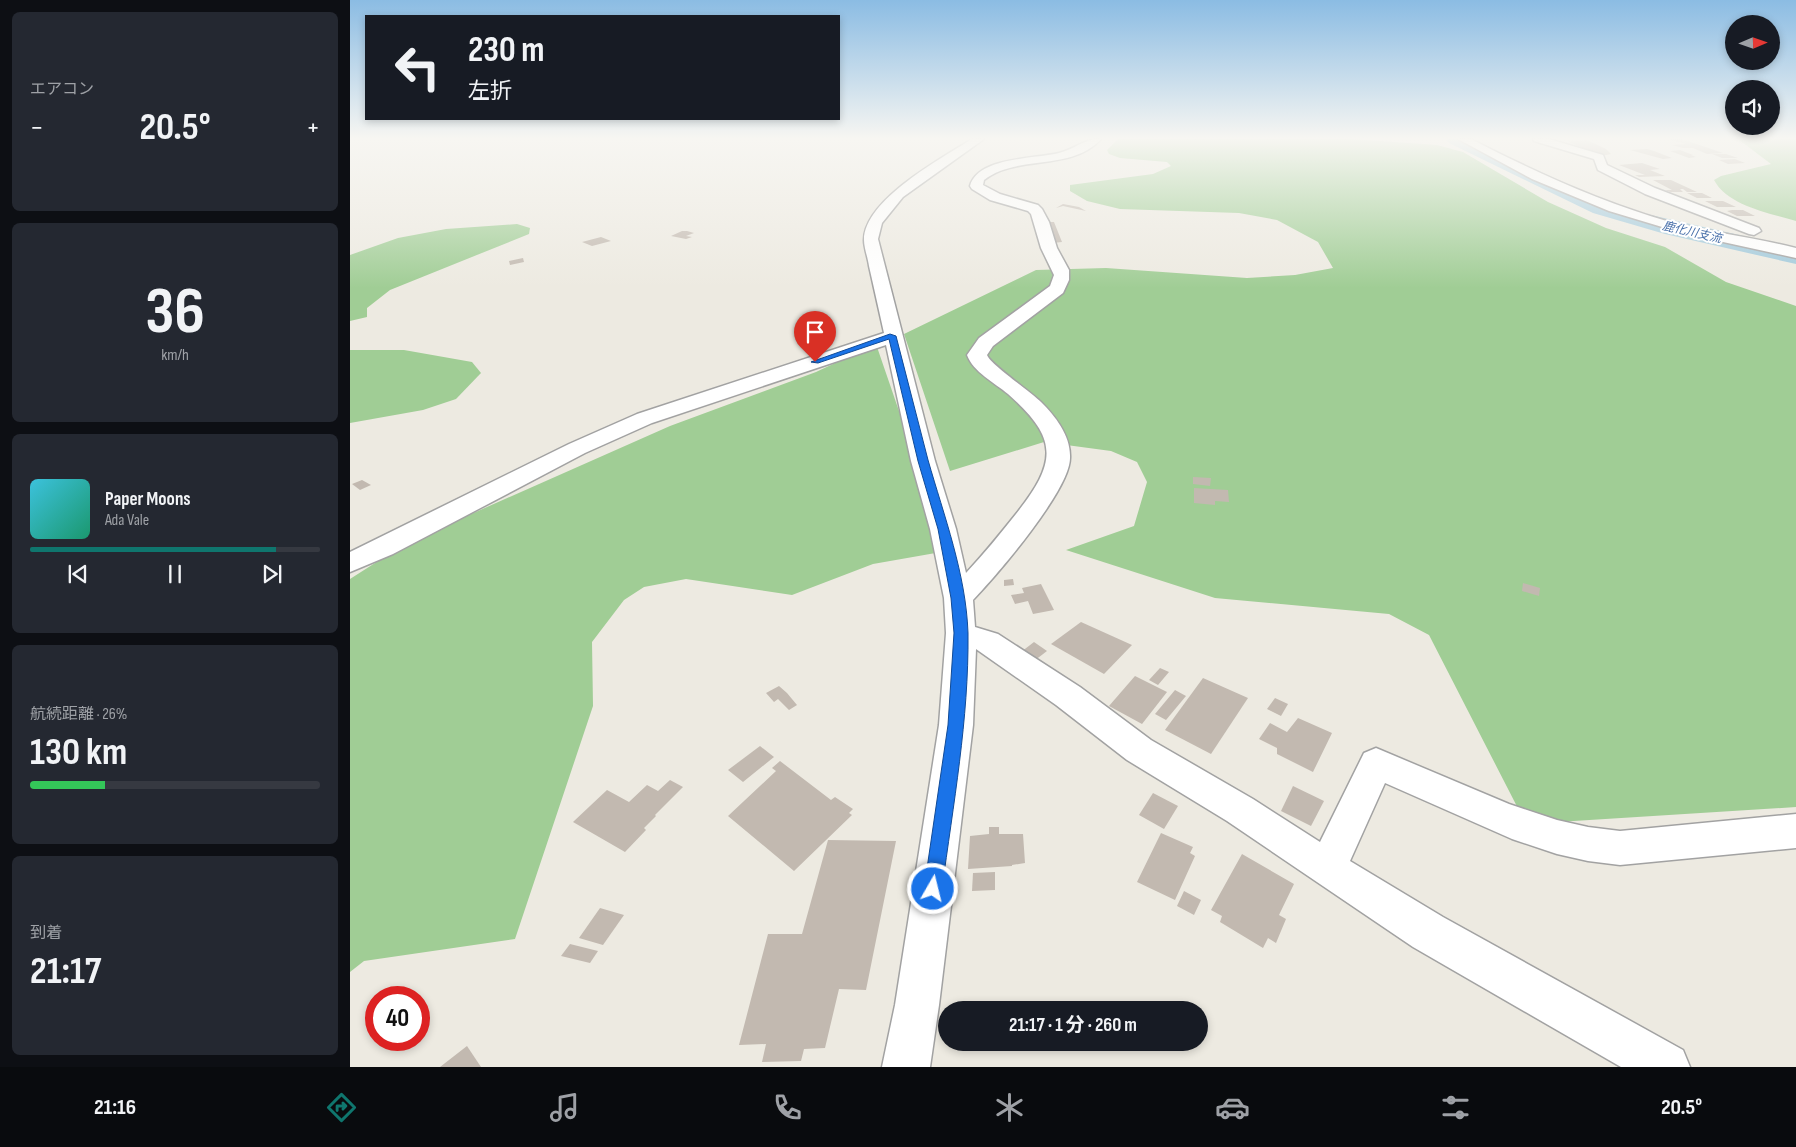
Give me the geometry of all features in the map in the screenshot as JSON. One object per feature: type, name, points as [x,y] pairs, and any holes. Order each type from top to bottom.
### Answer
[{"type":"street","points":[[906,189],[888,205],[875,224],[871,247],[924,461],[944,529],[959,616],[956,725],[917,1005],[906,1067]]},
{"type":"street","points":[[959,616],[982,575],[1044,493],[1058,468],[1059,453],[1055,437],[1041,417],[1016,390],[979,361],[977,355],[986,342],[1057,289],[1062,277],[1060,270],[1049,248],[1042,221],[1037,212],[1033,208],[983,192],[979,189]]},
{"type":"street","points":[[1568,189],[1634,216],[1692,232],[1796,253]]},
{"type":"street","points":[[1646,189],[1689,204],[1727,221],[1796,243]]},
{"type":"street","points":[[350,563],[397,543],[611,432],[684,405],[892,336]]},
{"type":"street","points":[[959,616],[987,642],[1068,696],[1139,750],[1240,810],[1428,932],[1666,1067]]},
{"type":"street","points":[[1327,868],[1376,763],[1532,831],[1599,847],[1620,848],[1796,831]]},
{"type":"green space","points":[[1070,189],[1526,189],[1548,202],[1606,228],[1665,247],[1726,282],[1796,306],[1796,807],[1526,824],[1429,635],[1389,614],[1215,598],[1066,550],[1134,526],[1147,482],[1137,462],[1111,451],[1044,442],[950,471],[904,334],[1036,270],[1106,268],[1247,278],[1295,275],[1333,268],[1318,242],[1277,220],[1239,213],[1120,209],[1087,201],[1070,191]]},
{"type":"green space","points":[[1720,189],[1796,189],[1796,221],[1750,207]]},
{"type":"green space","points":[[517,224],[530,228],[529,234],[390,290],[367,308],[367,317],[350,321],[350,255],[398,238],[446,229]]},
{"type":"green space","points":[[876,344],[947,551],[873,564],[792,595],[686,579],[644,587],[624,600],[592,642],[593,706],[515,939],[364,961],[350,972],[350,579],[408,542],[670,426],[816,372]]},
{"type":"green space","points":[[350,350],[404,350],[472,362],[481,373],[456,399],[423,410],[350,423]]},
{"type":"building","points":[[1670,189],[1690,189],[1697,192],[1687,192],[1683,189],[1680,189],[1683,192],[1665,190],[1672,190]]},
{"type":"building","points":[[1687,193],[1702,193],[1712,198],[1697,198]]},
{"type":"building","points":[[1705,201],[1723,201],[1736,207],[1717,207]]},
{"type":"building","points":[[1063,204],[1079,207],[1086,211],[1063,206],[1056,208]]},
{"type":"building","points":[[1743,210],[1755,216],[1737,216],[1727,211]]},
{"type":"building","points":[[1049,222],[1054,222],[1062,242],[1053,243]]},
{"type":"building","points":[[682,231],[694,233],[686,236],[692,237],[686,239],[671,236]]},
{"type":"building","points":[[601,237],[611,241],[592,246],[582,242]]},
{"type":"building","points":[[523,258],[524,262],[510,265],[509,261]]},
{"type":"building","points":[[1193,477],[1211,478],[1210,486],[1193,484]]},
{"type":"building","points":[[362,480],[371,485],[360,490],[352,484]]},
{"type":"building","points":[[1194,488],[1228,490],[1229,502],[1215,501],[1215,505],[1194,503]]},
{"type":"building","points":[[1013,579],[1014,585],[1004,586],[1004,580]]},
{"type":"building","points":[[1523,583],[1540,588],[1539,596],[1522,591]]},
{"type":"building","points":[[1041,584],[1054,610],[1033,614],[1028,601],[1015,604],[1011,595],[1024,593],[1022,588]]},
{"type":"building","points":[[1081,622],[1132,645],[1104,674],[1051,644]]},
{"type":"building","points":[[1034,642],[1047,651],[1034,661],[1021,652]]},
{"type":"building","points":[[1160,668],[1169,672],[1158,685],[1149,680]]},
{"type":"building","points":[[1135,676],[1167,692],[1142,724],[1109,706]]},
{"type":"building","points":[[1203,678],[1248,698],[1211,754],[1165,730]]},
{"type":"building","points":[[779,686],[797,705],[789,710],[778,699],[774,702],[766,693]]},
{"type":"building","points":[[1175,690],[1186,696],[1166,720],[1155,714]]},
{"type":"building","points":[[1275,698],[1288,704],[1281,716],[1267,709]]},
{"type":"building","points":[[1298,718],[1332,733],[1313,772],[1277,754],[1277,748],[1259,739],[1270,723],[1287,732]]},
{"type":"building","points":[[760,746],[774,757],[743,782],[728,770]]},
{"type":"building","points":[[780,761],[831,800],[835,797],[853,809],[849,813],[852,815],[794,871],[728,816],[776,771],[772,768]]},
{"type":"building","points":[[670,780],[683,787],[655,815],[644,828],[646,830],[625,852],[573,822],[607,790],[629,802],[647,785],[658,791]]},
{"type":"building","points":[[1293,786],[1324,801],[1311,826],[1281,811]]},
{"type":"building","points":[[1153,793],[1178,806],[1164,829],[1139,815]]},
{"type":"building","points":[[989,827],[999,827],[999,834],[1023,834],[1025,863],[1012,866],[968,869],[970,836],[989,834]]},
{"type":"building","points":[[1161,833],[1193,847],[1190,853],[1195,856],[1175,900],[1137,882]]},
{"type":"building","points":[[828,840],[896,841],[866,990],[839,989],[825,1048],[804,1049],[801,1061],[762,1062],[766,1044],[739,1045],[768,934],[802,934]]},
{"type":"building","points":[[1242,854],[1294,884],[1279,915],[1286,919],[1276,943],[1268,938],[1263,948],[1220,922],[1222,916],[1211,910]]},
{"type":"building","points":[[995,872],[995,890],[972,891],[973,873]]},
{"type":"building","points":[[1184,891],[1201,900],[1194,915],[1177,906]]},
{"type":"building","points":[[600,908],[624,915],[603,945],[579,938]]},
{"type":"building","points":[[570,944],[598,951],[590,963],[561,956]]},
{"type":"building","points":[[467,1046],[481,1067],[440,1067]]},
{"type":"waterway","name":"鹿化川支流","points":[[1560,189],[1601,208],[1649,223],[1796,256]]},
{"type":"route","points":[[815,362],[892,336],[924,461],[944,529],[958,598],[961,633],[956,725],[933,889]]}]
